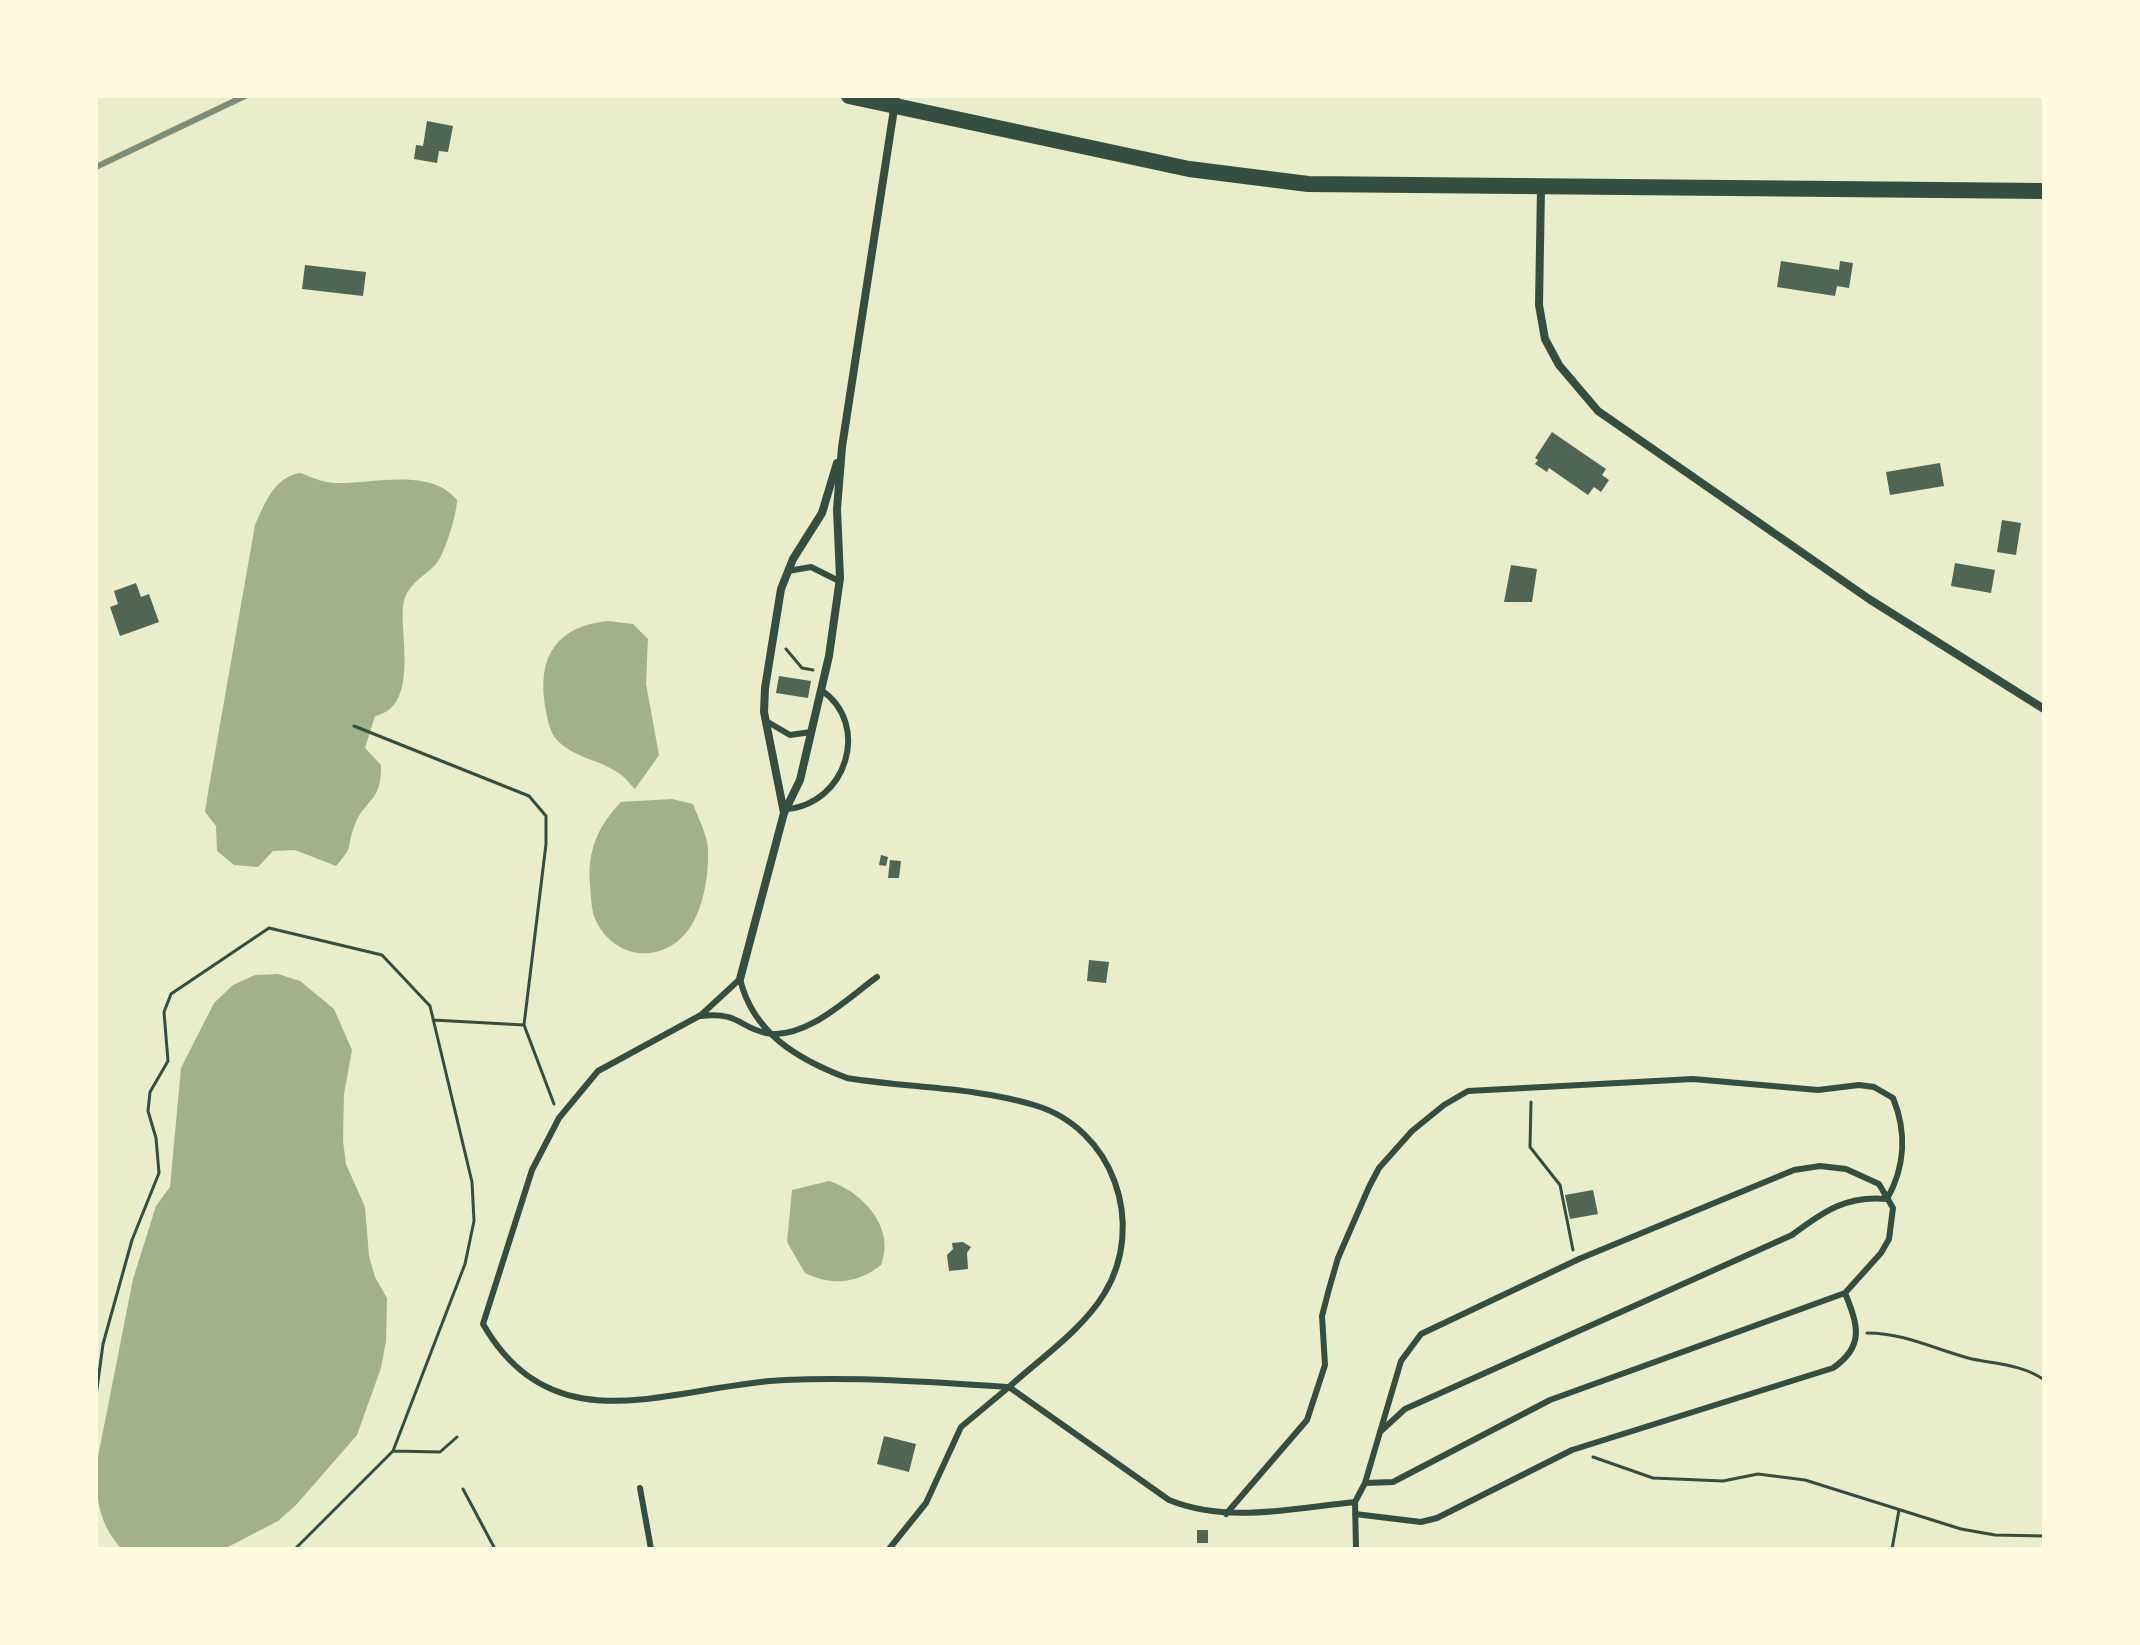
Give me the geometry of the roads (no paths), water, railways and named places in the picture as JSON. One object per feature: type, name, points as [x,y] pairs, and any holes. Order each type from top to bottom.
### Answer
[{"type":"main road","points":[[849,96],[895,101],[1189,169],[1308,184],[2044,191]]},
{"type":"street","points":[[740,979],[785,811],[800,780],[825,672],[839,581],[837,509],[842,447],[895,101]]},
{"type":"street","points":[[1541,188],[1539,305],[1545,339],[1559,365],[1598,411],[1869,599],[2044,709]]},
{"type":"street","points":[[785,811],[766,721],[765,688],[788,571],[822,513],[842,447]]},
{"type":"lane","points":[[788,571],[811,567],[839,581]]},
{"type":"lane","points":[[785,811],[818,800],[833,787],[844,765],[849,740],[846,720],[838,704],[821,690]]},
{"type":"lane","points":[[766,721],[790,735],[811,732]]},
{"type":"lane","points":[[766,1033],[785,1032],[812,1022],[877,977]]},
{"type":"lane","points":[[766,1033],[745,1001],[740,979],[698,1017],[598,1071],[559,1118],[532,1170],[483,1324],[498,1352],[552,1392],[594,1401],[649,1401],[772,1381],[827,1378],[882,1378],[1009,1387],[1169,1500],[1196,1511],[1226,1514],[1355,1502]]},
{"type":"lane","points":[[698,1017],[717,1014],[740,1019],[827,1071],[847,1078],[1038,1106],[1094,1144],[1116,1177],[1123,1214],[1120,1256],[1106,1292],[1088,1315],[961,1427],[926,1503],[889,1549]]},
{"type":"lane","points":[[1226,1514],[1307,1420],[1325,1365],[1322,1316],[1329,1289],[1338,1258],[1379,1168],[1412,1131],[1468,1091],[1693,1079],[1818,1090],[1859,1085],[1874,1087],[1893,1098],[1900,1113],[1901,1173],[1887,1199]]},
{"type":"lane","points":[[1356,1549],[1355,1502],[1365,1483],[1401,1361],[1421,1334],[1575,1261],[1794,1170],[1820,1166],[1846,1169],[1879,1184],[1893,1208],[1889,1239],[1870,1267],[1845,1293],[1550,1400],[1393,1482],[1365,1483]]},
{"type":"lane","points":[[1378,1434],[1405,1409],[1792,1235],[1823,1212],[1842,1203],[1858,1197],[1887,1199]]},
{"type":"lane","points":[[1355,1514],[1421,1522],[1437,1518],[1572,1450],[1833,1368],[1847,1358],[1855,1345],[1856,1321],[1845,1293]]},
{"type":"lane","points":[[640,1488],[651,1549]]},
{"type":"railway","points":[[96,167],[245,96]]}]
